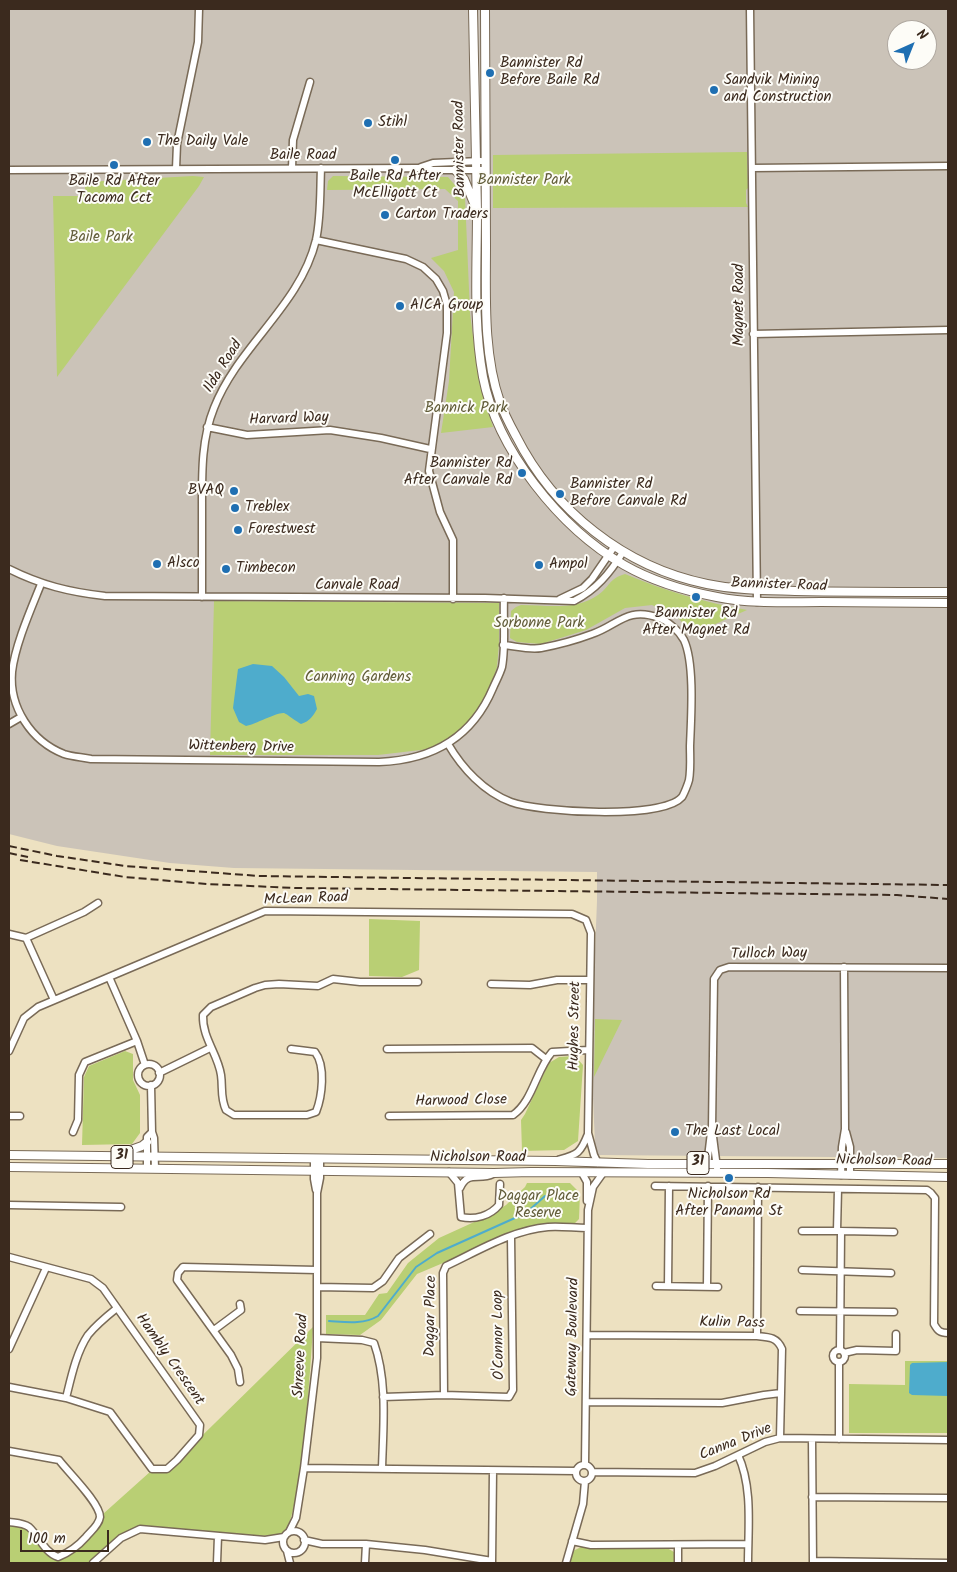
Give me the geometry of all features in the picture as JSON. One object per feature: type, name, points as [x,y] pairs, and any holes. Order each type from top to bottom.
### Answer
[{"type":"main road","name":"Bannister Road","points":[[473,9],[477,209],[476,324],[483,378],[492,405],[515,456],[541,493],[565,520],[608,555],[642,573],[679,588],[717,597],[757,602],[948,603]]},
{"type":"main road","name":"Bannister Road","points":[[485,9],[487,323],[493,376],[500,402],[524,451],[549,488],[582,522],[614,547],[652,567],[684,579],[720,587],[756,590],[948,592]]},
{"type":"main road","points":[[455,170],[464,179],[477,209]]},
{"type":"main road","points":[[113,1157],[142,1146],[147,1142]]},
{"type":"main road","name":"Nicholson Road","points":[[9,1155],[598,1163],[948,1164]]},
{"type":"main road","points":[[480,1161],[477,1164],[480,1168],[497,1168],[515,1173]]},
{"type":"main road","name":"Nicholson Road","points":[[9,1167],[948,1177]]},
{"type":"main road","points":[[9,1170],[23,1167]]},
{"type":"street","points":[[176,169],[176,144],[198,42],[199,9]]},
{"type":"street","name":"Magnet Road","points":[[750,9],[757,602]]},
{"type":"street","points":[[292,168],[293,140],[310,82]]},
{"type":"street","name":"Baile Road","points":[[418,168],[433,163],[485,160]]},
{"type":"street","points":[[752,168],[948,166]]},
{"type":"street","name":"Baile Road","points":[[9,170],[292,168],[485,170]]},
{"type":"street","name":"Ilda Road","points":[[202,597],[203,465],[207,427],[220,392],[237,364],[291,294],[306,267],[316,240],[320,208],[321,168]]},
{"type":"street","points":[[316,240],[406,259],[423,266],[436,279],[443,291],[447,304],[447,333],[430,449],[429,472],[440,512],[453,540],[453,599]]},
{"type":"street","points":[[753,334],[948,330]]},
{"type":"street","name":"Harvard Way","points":[[207,427],[247,435],[330,430],[381,438],[430,449]]},
{"type":"street","name":"Canvale Road","points":[[559,600],[583,588],[592,579],[614,547]]},
{"type":"street","name":"Canvale Road","points":[[9,569],[41,584],[72,592],[105,596],[504,598],[574,601],[587,595],[599,584],[623,552]]},
{"type":"street","name":"Wittenberg Drive","points":[[41,584],[16,653],[12,671],[12,688],[17,707],[30,730],[53,749],[66,754],[91,759],[387,762],[420,756],[448,744],[469,726],[486,705],[502,668],[504,598]]},
{"type":"street","points":[[448,744],[466,769],[488,789],[511,802],[543,808],[611,812],[644,811],[667,806],[682,798],[689,780],[692,695],[688,657],[684,640],[673,626],[660,618],[647,615],[624,616],[594,634],[539,648],[503,645]]},
{"type":"street","points":[[9,724],[22,717]]},
{"type":"street","points":[[9,934],[26,938],[84,912],[98,903]]},
{"type":"street","name":"McLean Road","points":[[9,1051],[24,1018],[38,1007],[265,911],[572,914],[586,920]]},
{"type":"street","name":"Hughes Street","points":[[586,920],[591,933],[588,1133],[598,1163]]},
{"type":"street","points":[[26,938],[54,1000]]},
{"type":"street","name":"Tulloch Way","points":[[720,1174],[712,1163],[712,1128],[714,979],[720,970],[729,966],[948,968]]},
{"type":"street","points":[[841,1175],[845,1128],[844,967]]},
{"type":"street","points":[[109,977],[137,1041],[145,1065]]},
{"type":"street","points":[[290,1049],[315,1052],[319,1057],[321,1065],[321,1100],[316,1112],[307,1115],[234,1115],[226,1110],[221,1100],[219,1065],[202,1026],[203,1015],[211,1007],[266,985],[294,984],[318,986],[333,979],[360,982],[418,982]]},
{"type":"street","points":[[491,984],[530,985],[557,980],[589,980]]},
{"type":"street","points":[[73,1132],[78,1120],[79,1075],[85,1062],[137,1041]]},
{"type":"street","points":[[160,1073],[210,1048]]},
{"type":"street","points":[[387,1049],[532,1048],[546,1059],[552,1052],[588,1050]]},
{"type":"street","name":"Harwood Close","points":[[389,1116],[513,1115],[521,1109],[546,1059]]},
{"type":"street","points":[[145,1065],[154,1065],[160,1073],[159,1079],[151,1085],[144,1084],[140,1080],[140,1070],[145,1065]]},
{"type":"street","points":[[151,1085],[155,1168]]},
{"type":"street","points":[[9,1116],[20,1116]]},
{"type":"street","points":[[845,1128],[850,1147],[850,1175]]},
{"type":"street","points":[[147,1168],[147,1137],[152,1132]]},
{"type":"street","points":[[555,1161],[578,1152],[583,1147],[588,1133]]},
{"type":"street","name":"Shreeve Road","points":[[291,1563],[285,1548],[287,1534],[296,1518],[304,1468],[316,1358],[317,1159]]},
{"type":"street","name":"Tulloch Way","points":[[701,1173],[712,1163]]},
{"type":"street","points":[[449,1172],[456,1179],[459,1188],[461,1217],[476,1219],[499,1205],[500,1184]]},
{"type":"street","points":[[459,1188],[463,1181],[468,1178],[487,1177],[494,1173]]},
{"type":"street","name":"Gateway Boulevard","points":[[582,1173],[587,1182],[588,1210],[585,1465]]},
{"type":"street","name":"Gateway Boulevard","points":[[588,1210],[593,1187],[603,1173]]},
{"type":"street","points":[[655,1186],[927,1190],[934,1198],[934,1324],[942,1333],[948,1333]]},
{"type":"street","points":[[668,1286],[669,1186]]},
{"type":"street","points":[[706,1286],[708,1186]]},
{"type":"street","points":[[757,1336],[758,1187]]},
{"type":"street","points":[[838,1189],[841,1272],[840,1311],[844,1359],[840,1362],[839,1439]]},
{"type":"street","points":[[9,1205],[121,1207]]},
{"type":"street","name":"Daggar Place","points":[[444,1395],[443,1273],[446,1266],[500,1240],[548,1227],[587,1228]]},
{"type":"street","points":[[802,1231],[894,1232]]},
{"type":"street","points":[[317,1287],[373,1288],[379,1285],[399,1258],[430,1234]]},
{"type":"street","name":"O'Connor Loop","points":[[383,1397],[444,1395],[508,1397],[513,1390],[511,1237]]},
{"type":"street","name":"Hambly Crescent","points":[[9,1257],[91,1279],[103,1288],[200,1425],[199,1435],[177,1460],[166,1469],[152,1469],[110,1412],[66,1398],[9,1387]]},
{"type":"street","points":[[240,1382],[238,1369],[231,1355],[177,1280],[178,1273],[183,1266],[317,1270]]},
{"type":"street","points":[[9,1349],[46,1268]]},
{"type":"street","points":[[802,1270],[890,1273]]},
{"type":"street","points":[[656,1286],[718,1287]]},
{"type":"street","points":[[214,1330],[242,1310],[240,1304]]},
{"type":"street","points":[[66,1398],[74,1368],[88,1336],[105,1317],[117,1308]]},
{"type":"street","points":[[800,1311],[894,1312]]},
{"type":"street","points":[[840,1362],[836,1361],[833,1356],[836,1351],[896,1351],[896,1334]]},
{"type":"street","name":"Kulin Pass","points":[[587,1335],[757,1336],[773,1338],[782,1349],[780,1438]]},
{"type":"street","points":[[317,1338],[362,1340],[374,1343],[378,1353],[383,1397],[382,1469]]},
{"type":"street","points":[[586,1402],[722,1403],[781,1393]]},
{"type":"street","name":"Canna Drive","points":[[592,1472],[695,1473],[765,1442],[780,1438],[948,1440]]},
{"type":"street","points":[[812,1439],[813,1562],[948,1563]]},
{"type":"street","points":[[9,1451],[58,1460],[98,1508],[100,1518],[96,1526],[82,1542],[58,1557],[50,1552],[30,1528],[23,1524],[9,1522]]},
{"type":"street","points":[[738,1455],[744,1468],[747,1494],[748,1563]]},
{"type":"street","points":[[576,1471],[580,1466],[589,1466],[592,1472],[591,1477],[585,1481]]},
{"type":"street","points":[[304,1468],[576,1471]]},
{"type":"street","points":[[304,1540],[322,1544],[366,1544],[425,1550],[492,1562],[493,1471]]},
{"type":"street","points":[[576,1471],[578,1478],[585,1481]]},
{"type":"street","points":[[566,1563],[583,1504],[585,1481]]},
{"type":"street","points":[[812,1497],[948,1498]]},
{"type":"street","name":"Shreeve Road","points":[[291,1563],[304,1540],[296,1518]]},
{"type":"street","points":[[93,1563],[121,1538],[140,1529],[265,1540],[293,1553],[322,1544]]},
{"type":"street","points":[[265,1540],[297,1532],[300,1533]]},
{"type":"street","points":[[217,1563],[218,1536]]},
{"type":"street","points":[[572,1541],[591,1545],[747,1544]]},
{"type":"street","points":[[365,1563],[366,1544]]},
{"type":"street","points":[[678,1545],[678,1563]]},
{"type":"shaded area","points":[[9,9],[948,9],[948,1158],[598,1155],[595,1144],[591,1052],[597,872],[234,868],[170,863],[57,846],[9,834]]},
{"type":"green space","name":"Bannister Park","points":[[747,152],[748,188],[746,190],[746,203],[748,207],[493,208],[493,155]]},
{"type":"green space","name":"Bannick Park","points":[[333,176],[448,177],[465,197],[470,313],[479,382],[493,427],[441,433],[449,381],[454,292],[444,271],[431,258],[458,250],[458,201],[445,189],[327,190],[328,181]]},
{"type":"green space","name":"Baile Park","points":[[204,177],[57,377],[53,196],[79,196],[79,190],[85,190],[85,182]]},
{"type":"green space","name":"Sorbonne Park","points":[[625,574],[685,595],[747,610],[693,634],[678,618],[652,605],[625,608],[586,630],[541,644],[517,642],[510,638],[511,611],[516,607],[521,605],[561,606],[580,603],[598,595],[615,578]]},
{"type":"green space","name":"Canning Gardens","points":[[214,601],[499,603],[497,667],[485,704],[461,731],[429,749],[378,755],[210,755]]},
{"type":"green space","points":[[369,919],[420,921],[419,970],[402,977],[369,976]]},
{"type":"green space","points":[[595,1019],[622,1020],[594,1077]]},
{"type":"green space","points":[[125,1051],[133,1054],[133,1080],[140,1095],[140,1133],[132,1144],[82,1145],[84,1077],[89,1066]]},
{"type":"green space","points":[[575,1056],[583,1065],[578,1141],[564,1150],[522,1151],[521,1120],[549,1063],[559,1057]]},
{"type":"green space","name":"Daggar Place Reserve","points":[[527,1183],[570,1183],[580,1193],[579,1219],[574,1224],[550,1225],[462,1255],[417,1274],[381,1320],[360,1335],[326,1334],[326,1315],[365,1315],[379,1294],[387,1293],[408,1263],[439,1238],[494,1213],[506,1205]]},
{"type":"green space","points":[[313,1327],[308,1402],[300,1470],[290,1522],[283,1533],[258,1536],[139,1527],[91,1563],[9,1563],[9,1524],[25,1528],[48,1554],[58,1559],[97,1526],[103,1514],[151,1471],[166,1471]]},
{"type":"green space","points":[[905,1361],[948,1361],[948,1433],[849,1433],[849,1384],[905,1385]]},
{"type":"green space","points":[[581,1547],[667,1548],[674,1552],[676,1563],[569,1563],[573,1551]]},
{"type":"water","points":[[253,664],[272,666],[284,677],[299,696],[308,694],[314,696],[317,709],[311,718],[301,724],[281,713],[246,726],[239,722],[233,708],[238,669]]},
{"type":"water","points":[[948,1362],[948,1396],[912,1395],[909,1393],[910,1365],[912,1363]]},
{"type":"waterway","points":[[329,1321],[360,1322],[378,1316],[416,1267],[437,1253],[526,1213],[545,1196]]},
{"type":"railway","points":[[9,846],[57,856],[125,866],[259,876],[948,885]]},
{"type":"railway","points":[[9,853],[28,857]]},
{"type":"railway","points":[[20,860],[125,877],[207,884],[295,888],[897,895],[948,899]]},
{"type":"place","name":"Bannister Rd Before Baile Rd","points":[[490,73]]},
{"type":"place","name":"Sandvik Mining and Construction","points":[[714,90]]},
{"type":"place","name":"Stihl","points":[[368,123]]},
{"type":"place","name":"The Daily Vale","points":[[147,142]]},
{"type":"place","name":"Baile Rd After McElligott Ct","points":[[395,160]]},
{"type":"place","name":"Baile Rd After Tacoma Cct","points":[[114,165]]},
{"type":"place","name":"Carton Traders","points":[[385,215]]},
{"type":"place","name":"AICA Group","points":[[400,306]]},
{"type":"place","name":"Bannister Rd After Canvale Rd","points":[[522,473]]},
{"type":"place","name":"BVAQ","points":[[234,491]]},
{"type":"place","name":"Bannister Rd Before Canvale Rd","points":[[560,494]]},
{"type":"place","name":"Treblex","points":[[235,508]]},
{"type":"place","name":"Forestwest","points":[[238,530]]},
{"type":"place","name":"Alsco","points":[[157,564]]},
{"type":"place","name":"Ampol","points":[[539,565]]},
{"type":"place","name":"Timbecon","points":[[226,569]]},
{"type":"place","name":"Bannister Rd After Magnet Rd","points":[[696,597]]},
{"type":"place","name":"The Last Local","points":[[675,1132]]},
{"type":"place","name":"Nicholson Rd After Panama St","points":[[729,1178]]}]
